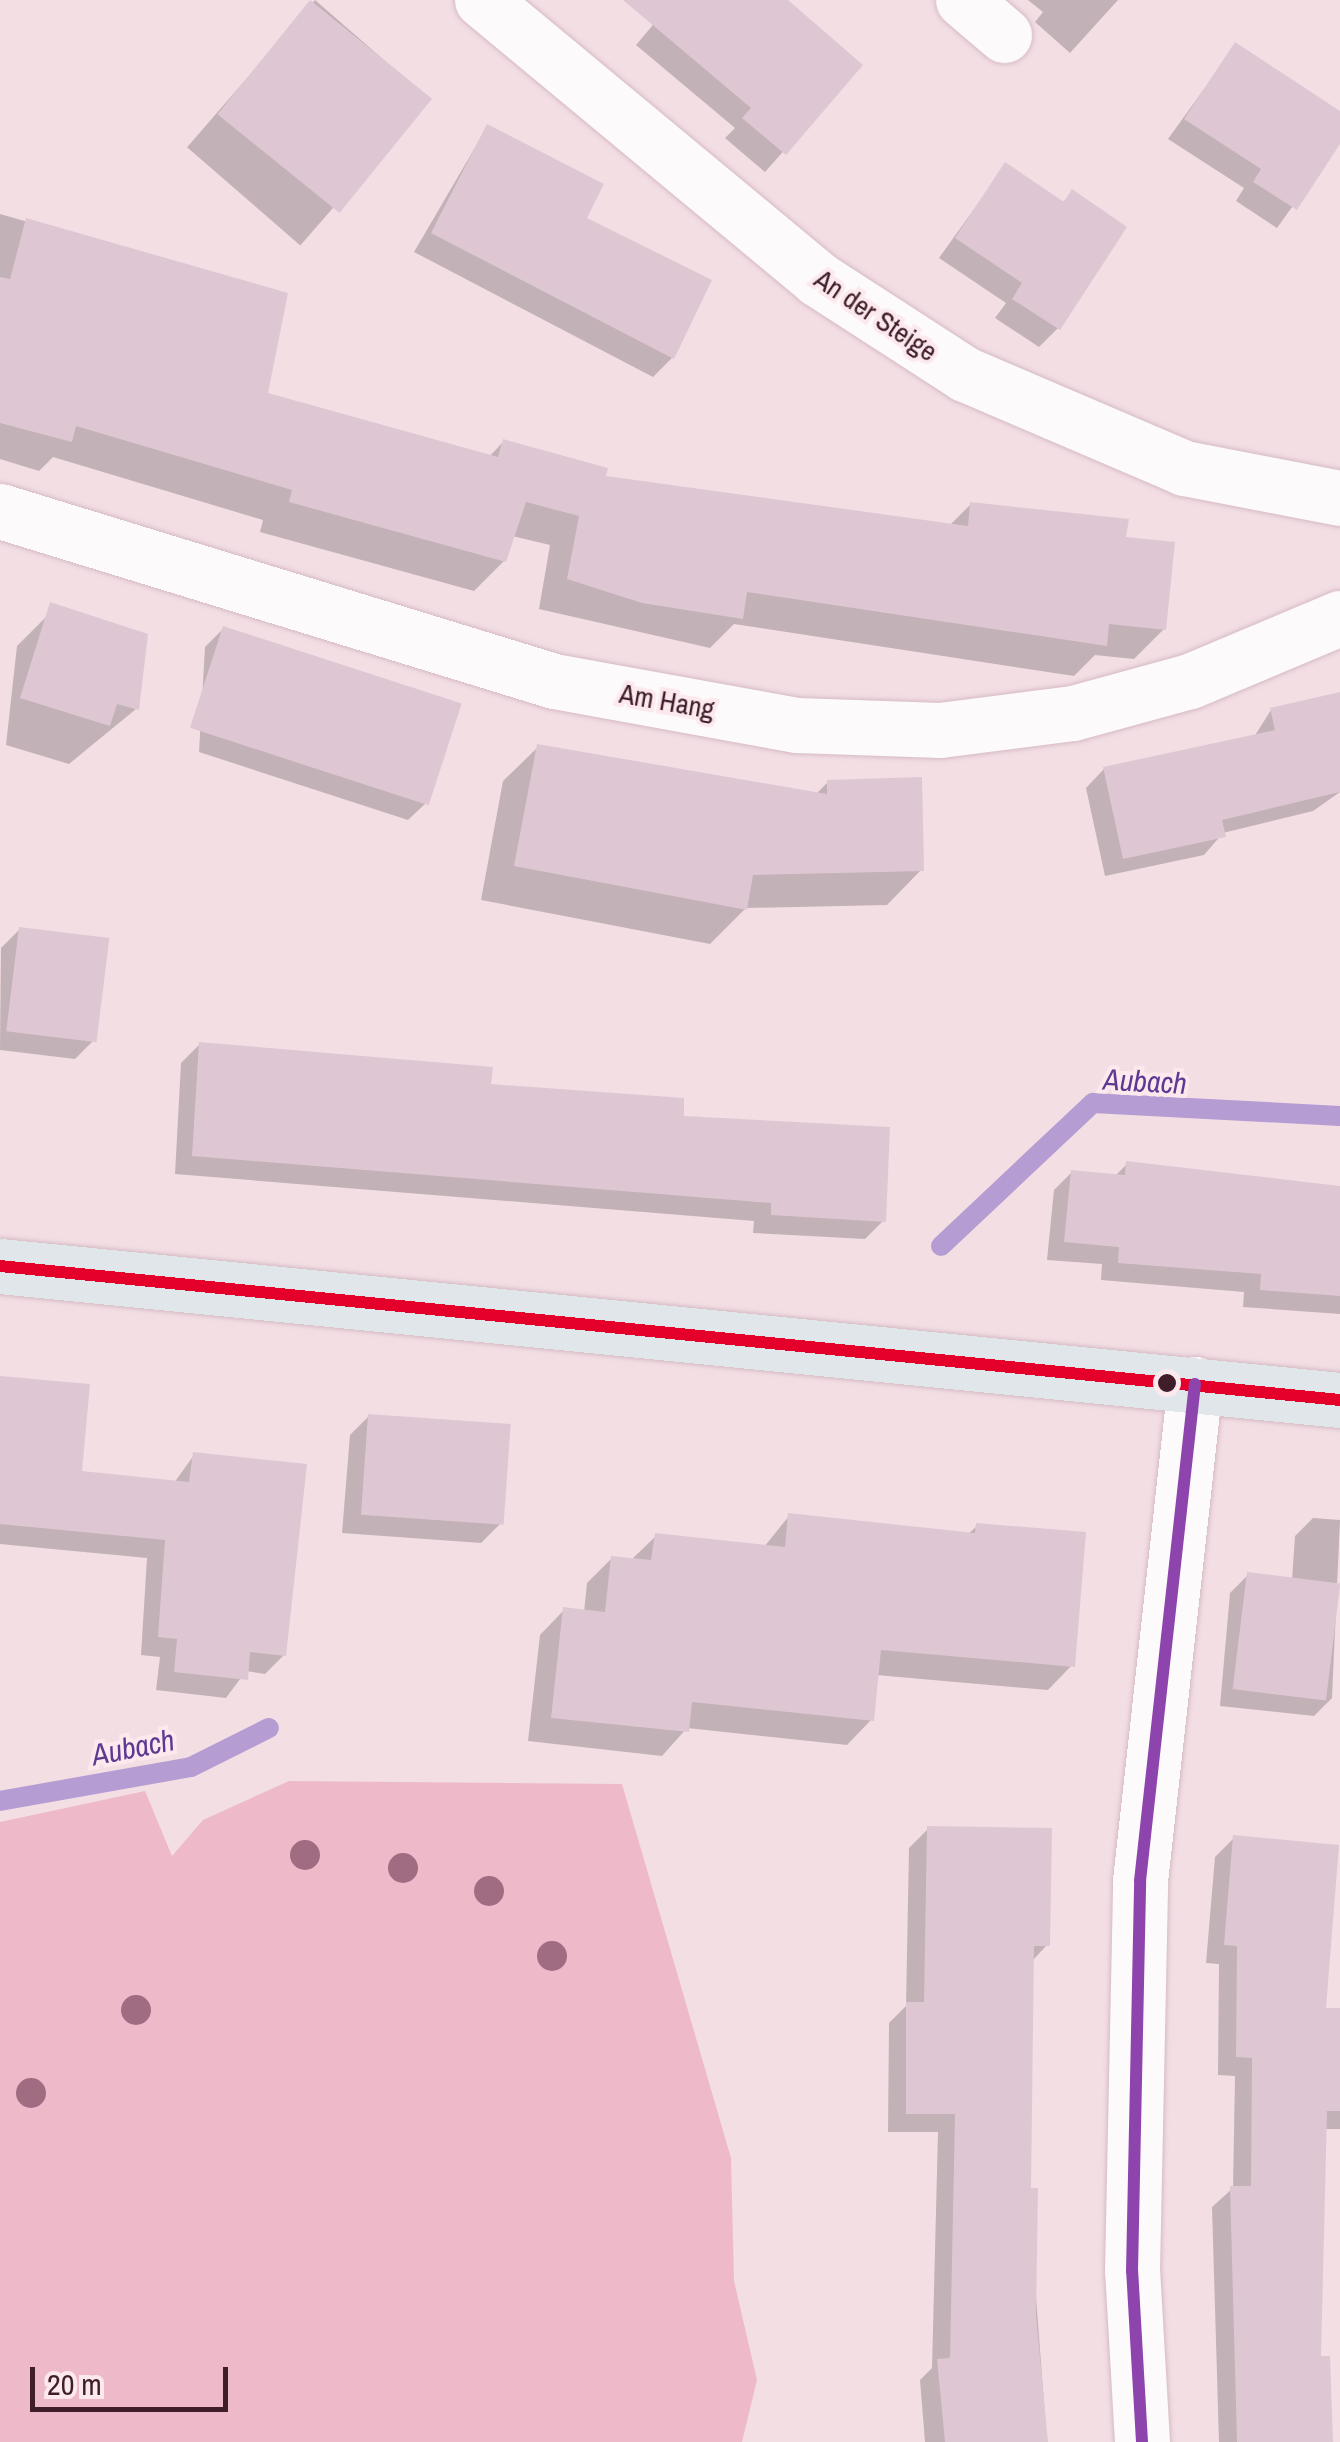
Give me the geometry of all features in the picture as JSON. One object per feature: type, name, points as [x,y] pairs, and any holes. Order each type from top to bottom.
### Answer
[{"type":"main road","points":[[0,1266],[1340,1400]]},
{"type":"street","name":"An der Steige","points":[[482,0],[818,279],[964,374],[1184,468],[1340,498]]},
{"type":"street","points":[[962,0],[1004,35]]},
{"type":"street","name":"Am Hang","points":[[0,511],[554,681],[797,725],[940,730],[1073,713],[1190,680],[1340,618]]},
{"type":"street","points":[[1142,2442],[1132,2271],[1140,1881],[1195,1384]]},
{"type":"shaded area","points":[[289,1781],[622,1784],[731,2158],[734,2281],[757,2380],[742,2442],[0,2442],[0,1822],[145,1791],[172,1856],[203,1820]]},
{"type":"building","points":[[310,0],[432,99],[340,213],[217,114]]},
{"type":"building","points":[[623,0],[788,0],[863,65],[786,155],[742,118],[751,108]]},
{"type":"building","points":[[1235,42],[1340,111],[1340,144],[1297,210],[1253,182],[1261,169],[1184,119]]},
{"type":"building","points":[[487,124],[604,184],[587,218],[712,280],[674,359],[431,233]]},
{"type":"building","points":[[1005,162],[1064,202],[1072,189],[1127,227],[1060,330],[1012,299],[1022,283],[955,238]]},
{"type":"building","points":[[26,218],[288,293],[268,393],[498,457],[503,439],[608,468],[606,476],[968,526],[970,502],[1129,519],[1126,537],[1175,542],[1166,630],[1109,624],[1107,646],[747,592],[743,619],[642,603],[567,579],[579,516],[526,502],[506,562],[289,502],[292,490],[76,426],[72,442],[0,423],[0,277],[10,279]]},
{"type":"building","points":[[50,602],[148,634],[139,710],[117,704],[110,726],[20,698]]},
{"type":"building","points":[[223,626],[462,704],[429,805],[190,728]]},
{"type":"building","points":[[1340,692],[1340,792],[1222,820],[1226,837],[1123,859],[1103,767],[1275,730],[1270,708]]},
{"type":"building","points":[[537,744],[827,794],[827,780],[922,777],[924,871],[753,875],[747,910],[514,866]]},
{"type":"building","points":[[19,927],[109,938],[97,1042],[6,1031]]},
{"type":"building","points":[[199,1042],[493,1067],[491,1084],[684,1098],[684,1116],[890,1127],[886,1222],[771,1215],[771,1203],[192,1156]]},
{"type":"building","points":[[1126,1161],[1340,1186],[1340,1296],[1260,1290],[1261,1274],[1118,1263],[1119,1247],[1064,1242],[1071,1170],[1125,1175]]},
{"type":"building","points":[[0,1376],[90,1384],[82,1471],[189,1482],[193,1452],[307,1464],[286,1656],[250,1652],[248,1680],[174,1672],[177,1639],[158,1637],[165,1540],[0,1524]]},
{"type":"building","points":[[368,1414],[511,1424],[504,1525],[361,1515]]},
{"type":"building","points":[[788,1513],[975,1533],[976,1523],[1086,1532],[1075,1667],[881,1650],[874,1721],[692,1702],[689,1732],[551,1718],[563,1607],[605,1612],[611,1556],[651,1560],[655,1533],[785,1547]]},
{"type":"building","points":[[1247,1572],[1340,1583],[1326,1701],[1233,1689]]},
{"type":"building","points":[[927,1826],[1052,1828],[1050,1946],[1034,1946],[1031,2188],[1038,2188],[1036,2315],[1048,2442],[945,2442],[937,2359],[950,2358],[955,2114],[906,2114],[906,2002],[924,2002]]},
{"type":"building","points":[[1233,1835],[1339,1845],[1326,2008],[1340,2008],[1340,2111],[1327,2111],[1321,2356],[1330,2356],[1333,2442],[1237,2442],[1230,2186],[1251,2186],[1252,2058],[1236,2057],[1237,1946],[1224,1945]]},
{"type":"waterway","name":"Aubach","points":[[941,1246],[1093,1103],[1340,1116]]},
{"type":"waterway","name":"Aubach","points":[[0,1801],[191,1767],[269,1728]]},
{"type":"transit line","points":[[0,1266],[1340,1400]]},
{"type":"transit line","points":[[1142,2442],[1132,2271],[1140,1881],[1195,1384]]}]
